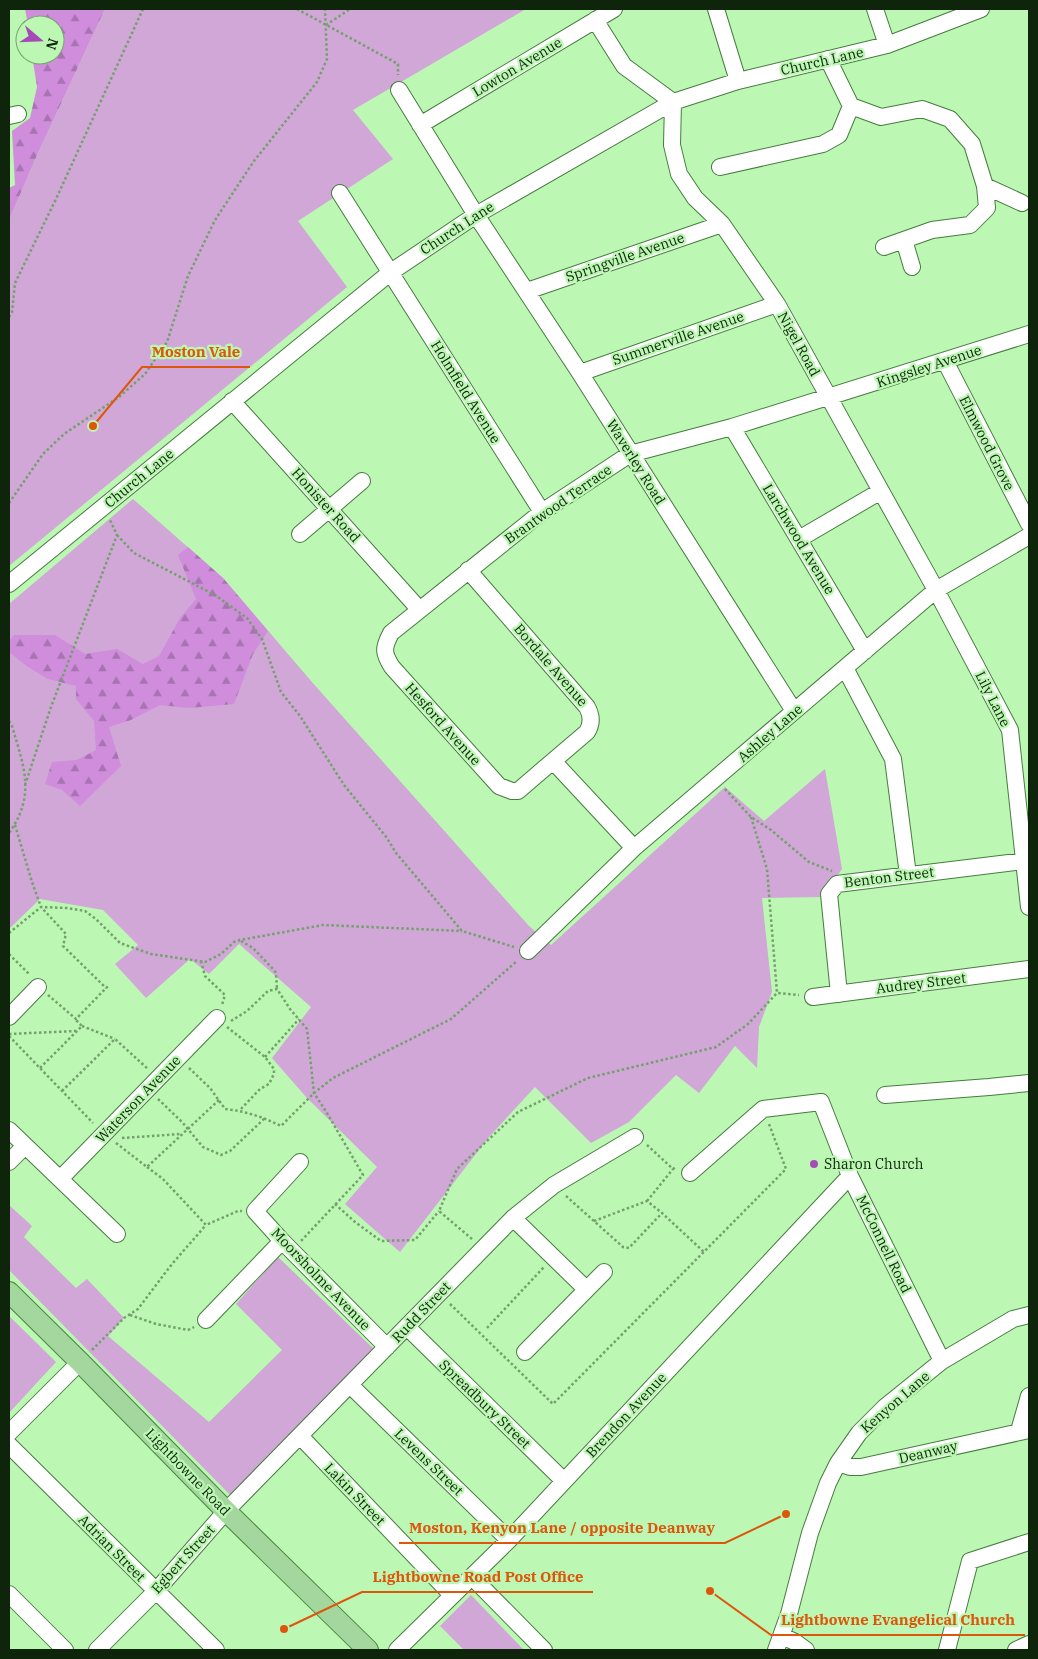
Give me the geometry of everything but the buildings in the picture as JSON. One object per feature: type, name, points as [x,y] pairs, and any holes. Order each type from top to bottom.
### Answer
[{"type":"main road","name":"Lightbowne Road","points":[[9,1292],[226,1511],[368,1650]]},
{"type":"street","name":"Lowton Avenue","points":[[420,125],[614,9]]},
{"type":"street","points":[[716,9],[738,81]]},
{"type":"street","points":[[875,9],[886,45]]},
{"type":"street","name":"Church Lane","points":[[9,584],[391,272],[476,215],[673,102],[738,81],[886,45],[981,9]]},
{"type":"street","points":[[595,20],[624,66],[673,102]]},
{"type":"street","points":[[828,59],[851,106],[881,117],[922,109],[950,119],[972,144],[984,186],[987,208],[970,225],[932,230],[884,248]]},
{"type":"street","name":"Waverley Road","points":[[399,90],[476,215],[580,373],[794,712]]},
{"type":"street","name":"Nigel Road","points":[[673,102],[672,145],[679,174],[694,198],[722,224],[777,304],[936,590]]},
{"type":"street","points":[[720,167],[823,144],[838,135],[851,106]]},
{"type":"street","points":[[984,186],[1022,203]]},
{"type":"street","name":"Holmfield Avenue","points":[[340,194],[542,512]]},
{"type":"street","name":"Springville Avenue","points":[[527,291],[722,224]]},
{"type":"street","points":[[904,240],[912,267]]},
{"type":"street","name":"Summerville Avenue","points":[[580,373],[777,304]]},
{"type":"street","name":"Kingsley Avenue","points":[[829,398],[1029,334]]},
{"type":"street","name":"Elmwood Grove","points":[[945,361],[1029,524]]},
{"type":"street","name":"Brantwood Terrace","points":[[419,609],[542,512],[630,454],[732,427],[829,398]]},
{"type":"street","name":"Honister Road","points":[[232,401],[419,609]]},
{"type":"street","name":"Larchwood Avenue","points":[[732,427],[865,650]]},
{"type":"street","points":[[300,534],[362,481]]},
{"type":"street","points":[[798,539],[881,491]]},
{"type":"street","name":"Ashley Lane","points":[[528,952],[634,848],[936,590],[1029,536]]},
{"type":"street","name":"Bordale Avenue","points":[[468,570],[587,707],[590,713],[590,726],[587,732],[553,761]]},
{"type":"street","name":"Lily Lane","points":[[936,590],[1010,730],[1029,907]]},
{"type":"street","name":"Hesford Avenue","points":[[419,609],[391,633],[387,641],[384,649],[392,667],[499,786],[512,791],[518,791],[553,761]]},
{"type":"street","points":[[845,668],[893,759],[908,874]]},
{"type":"street","points":[[553,761],[634,848]]},
{"type":"street","name":"Benton Street","points":[[839,994],[829,894],[836,884],[1024,861]]},
{"type":"street","name":"Audrey Street","points":[[813,997],[1029,969]]},
{"type":"street","points":[[9,1017],[38,987]]},
{"type":"street","name":"Waterson Avenue","points":[[60,1179],[217,1018]]},
{"type":"street","points":[[885,1094],[1029,1083]]},
{"type":"street","name":"McConnell Road","points":[[763,1109],[821,1102],[850,1176],[942,1361]]},
{"type":"street","points":[[690,1173],[763,1109]]},
{"type":"street","points":[[9,1130],[117,1234]]},
{"type":"street","name":"Rudd Street","points":[[226,1511],[513,1218],[554,1185],[634,1138]]},
{"type":"street","points":[[9,1162],[25,1146]]},
{"type":"street","points":[[255,1211],[300,1162]]},
{"type":"street","name":"Brendon Avenue","points":[[397,1650],[509,1540],[850,1176]]},
{"type":"street","name":"Moorsholme Avenue","points":[[255,1211],[286,1246],[387,1347]]},
{"type":"street","points":[[513,1218],[586,1289]]},
{"type":"street","points":[[206,1320],[286,1246]]},
{"type":"street","points":[[525,1352],[604,1272]]},
{"type":"street","name":"Kenyon Lane","points":[[779,1643],[828,1483],[838,1463],[859,1433],[884,1407],[942,1361],[1014,1318],[1029,1315]]},
{"type":"street","name":"Spreadbury Street","points":[[407,1327],[564,1481]]},
{"type":"street","points":[[9,1433],[80,1362]]},
{"type":"street","name":"Levens Street","points":[[350,1385],[509,1540]]},
{"type":"street","name":"Deanway","points":[[838,1463],[861,1468],[1024,1431],[1029,1396]]},
{"type":"street","name":"Lakin Street","points":[[300,1436],[452,1595]]},
{"type":"street","name":"Adrian Street","points":[[9,1445],[216,1650]]},
{"type":"street","name":"Egbert Street","points":[[97,1650],[156,1591],[226,1511]]},
{"type":"street","points":[[947,1650],[970,1561],[1029,1542]]},
{"type":"street","points":[[472,1577],[544,1650]]},
{"type":"street","points":[[9,1594],[65,1650]]},
{"type":"street","points":[[779,1643],[795,1642],[806,1650]]},
{"type":"street","points":[[1016,1650],[1029,1644]]},
{"type":"path","points":[[9,317],[12,312],[16,283],[143,9]]},
{"type":"path","points":[[297,9],[398,64],[399,90]]},
{"type":"path","points":[[9,503],[43,454],[64,434],[119,396],[145,374],[167,342],[188,276],[215,220],[254,161],[317,82],[327,59],[325,9]]},
{"type":"path","points":[[326,26],[350,9]]},
{"type":"path","points":[[109,519],[117,535],[134,553],[215,595],[248,618],[262,639],[281,692],[300,716],[344,785],[387,838],[396,853],[462,931]]},
{"type":"path","points":[[25,785],[51,707],[117,535]]},
{"type":"path","points":[[9,721],[22,760],[25,785],[25,798],[22,808],[15,825],[9,833]]},
{"type":"path","points":[[716,779],[752,817],[771,830],[809,862],[833,871],[836,884]]},
{"type":"path","points":[[335,1204],[381,1241],[415,1240],[439,1211],[457,1169],[518,1112],[588,1078],[716,1046],[748,1024],[777,993],[767,869],[752,817]]},
{"type":"path","points":[[15,825],[32,882],[42,907],[66,934],[63,946],[107,986],[76,1019]]},
{"type":"path","points":[[9,933],[42,907],[85,911],[96,919],[120,943],[151,954],[205,962],[221,954],[234,942],[240,940],[323,925],[462,931],[528,952]]},
{"type":"path","points":[[240,940],[253,948],[274,970],[276,973],[277,989],[290,1009],[307,1029],[314,1093],[363,1175],[335,1204],[286,1246]]},
{"type":"path","points":[[178,1058],[210,1088],[226,1109],[240,1110],[265,1118],[281,1126],[314,1093],[333,1078],[451,1020],[528,952]]},
{"type":"path","points":[[9,954],[31,976],[38,987],[82,1026],[114,1039],[203,1146],[221,1155],[230,1151],[265,1118]]},
{"type":"path","points":[[201,961],[205,976],[225,995],[217,1018]]},
{"type":"path","points":[[240,1110],[260,1089],[268,1084],[274,1074],[271,1064],[265,1057],[224,1025],[247,1011],[268,991],[277,989]]},
{"type":"path","points":[[777,993],[813,997]]},
{"type":"path","points":[[265,1057],[299,1019]]},
{"type":"path","points":[[40,1068],[82,1026]]},
{"type":"path","points":[[9,1035],[77,1031]]},
{"type":"path","points":[[9,1035],[104,1134]]},
{"type":"path","points":[[62,1091],[114,1039]]},
{"type":"path","points":[[147,1167],[219,1100]]},
{"type":"path","points":[[439,1294],[553,1404],[786,1169],[763,1109]]},
{"type":"path","points":[[182,1134],[111,1139],[164,1179],[206,1225]]},
{"type":"path","points":[[634,1138],[648,1145],[673,1169]]},
{"type":"path","points":[[594,1221],[647,1201],[673,1169],[682,1164],[690,1173]]},
{"type":"path","points":[[554,1185],[623,1247],[628,1248],[662,1213]]},
{"type":"path","points":[[647,1201],[704,1252]]},
{"type":"path","points":[[80,1362],[124,1318],[138,1309],[172,1264],[206,1225],[238,1210],[255,1211]]},
{"type":"path","points":[[439,1211],[483,1249]]},
{"type":"path","points":[[487,1328],[552,1258]]},
{"type":"path","points":[[130,1315],[156,1324],[188,1330],[206,1320]]},
{"type":"shaded area","points":[[105,9],[526,9],[353,110],[393,159],[298,221],[347,287],[9,566],[9,220]]},
{"type":"shaded area","points":[[133,499],[223,578],[311,681],[529,926],[551,945],[725,787],[764,821],[825,769],[842,869],[822,897],[762,898],[772,992],[759,1027],[757,1068],[735,1046],[699,1093],[676,1075],[629,1122],[591,1143],[535,1087],[489,1137],[400,1252],[345,1204],[377,1167],[307,1098],[272,1058],[311,1007],[239,944],[209,974],[190,959],[146,998],[115,964],[138,945],[103,910],[40,899],[9,929],[9,604]]},
{"type":"shaded area","points":[[9,1205],[32,1226],[24,1237],[76,1288],[87,1279],[124,1318],[108,1336],[209,1422],[282,1350],[236,1304],[278,1257],[377,1352],[232,1497],[9,1270]]},
{"type":"shaded area","points":[[9,1316],[56,1362],[9,1413]]},
{"type":"shaded area","points":[[471,1595],[524,1650],[464,1650],[440,1626]]},
{"type":"green space","points":[[25,9],[105,9],[9,220],[9,188],[15,185],[12,131],[30,118],[37,87],[34,65],[65,65],[65,15],[26,15]]},
{"type":"green space","points":[[188,547],[223,578],[268,631],[253,654],[234,704],[189,708],[160,705],[131,720],[109,727],[121,766],[80,806],[62,790],[45,784],[52,762],[77,760],[96,750],[94,721],[76,699],[76,686],[48,679],[28,667],[9,652],[9,641],[14,635],[55,635],[85,654],[117,649],[143,664],[159,656],[180,618],[196,599],[178,555]]},
{"type":"place","name":"Moston Vale","points":[[93,426]]},
{"type":"place","name":"Sharon Church","points":[[814,1164]]},
{"type":"place","name":"Moston, Kenyon Lane / opposite Deanway","points":[[786,1514]]},
{"type":"place","name":"Lightbowne Evangelical Church","points":[[710,1591]]},
{"type":"place","name":"Lightbowne Road Post Office","points":[[284,1629]]}]
